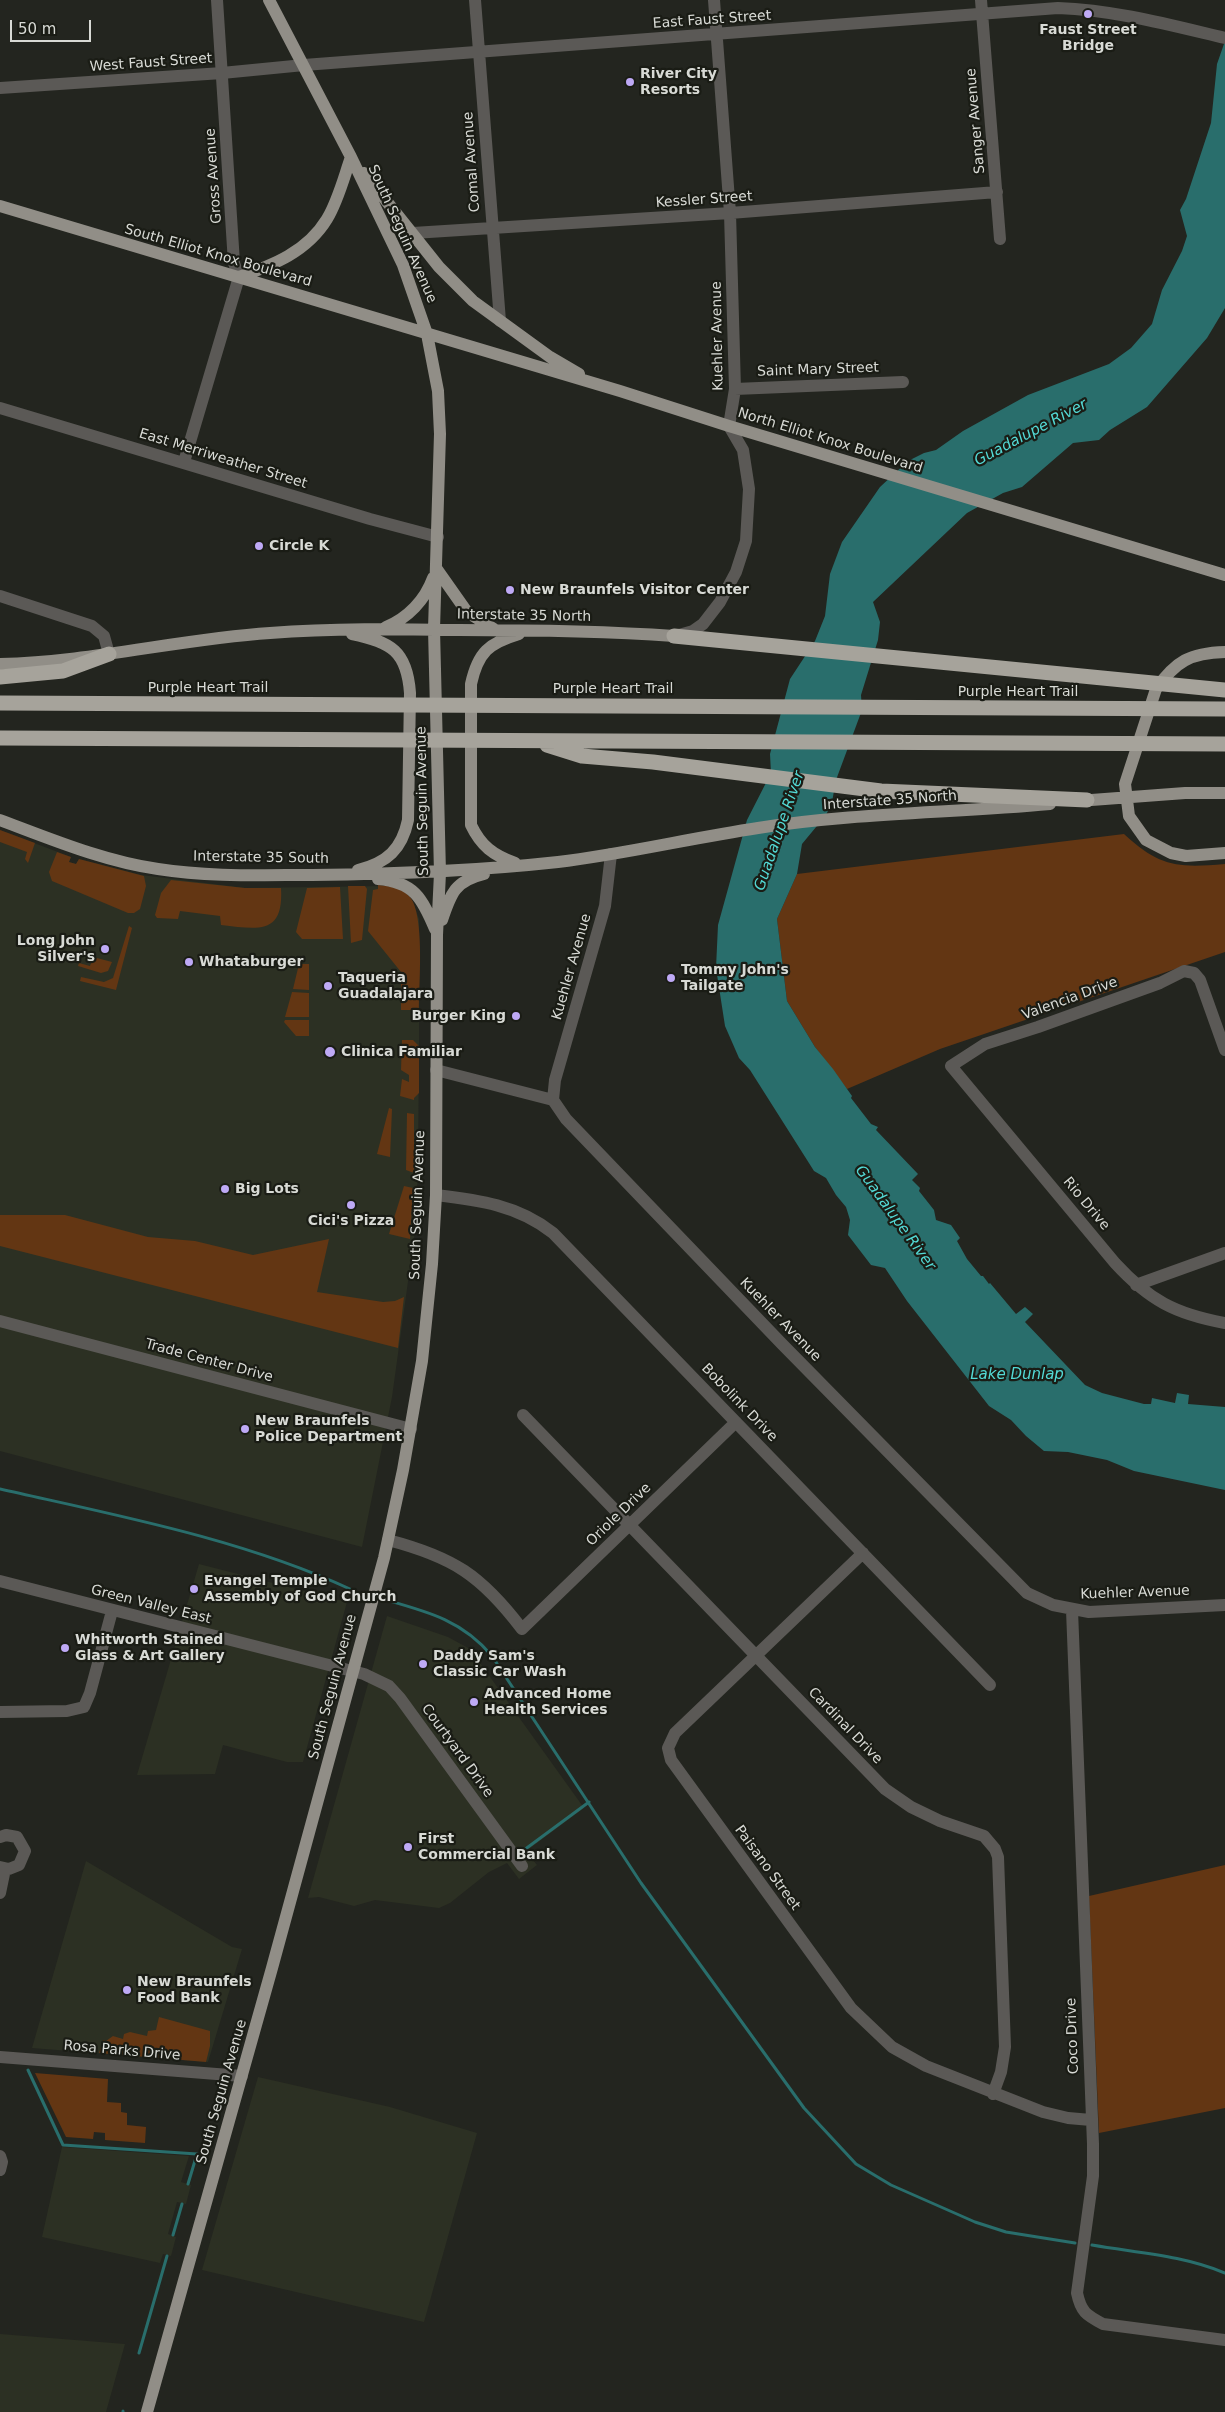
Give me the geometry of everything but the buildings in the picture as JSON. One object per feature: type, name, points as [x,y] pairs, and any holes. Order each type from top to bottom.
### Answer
[{"type":"highway","points":[[674,636],[769,647],[1221,690]]},
{"type":"highway","points":[[0,677],[63,671],[109,654]]},
{"type":"highway","name":"Purple Heart Trail","points":[[0,703],[1225,709]]},
{"type":"highway","points":[[0,738],[1218,744]]},
{"type":"highway","points":[[531,740],[582,756],[881,791],[1087,800]]},
{"type":"main road","name":"South Seguin Avenue","points":[[147,2412],[354,1672],[388,1540],[411,1429],[428,1314],[436,1195],[437,935],[440,873],[434,630],[438,537],[439,411],[428,334],[403,265],[351,157],[268,0]]},
{"type":"main road","points":[[351,157],[439,267],[473,300],[550,357],[596,384]]},
{"type":"main road","points":[[239,277],[281,260],[304,246],[315,235],[328,218],[351,157]]},
{"type":"main road","name":"South Elliot Knox Boulevard","points":[[0,206],[428,334]]},
{"type":"main road","name":"North Elliot Knox Boulevard","points":[[428,334],[1225,575]]},
{"type":"main road","points":[[384,628],[399,622],[414,608],[427,592],[436,568]]},
{"type":"main road","points":[[436,568],[467,612],[496,630]]},
{"type":"main road","points":[[0,664],[49,662],[239,635],[384,628],[434,630]]},
{"type":"main road","points":[[335,630],[387,643],[395,649],[405,665],[409,677],[410,693],[408,820],[405,836],[394,852],[382,860],[367,868],[344,874]]},
{"type":"main road","name":"Interstate 35 North","points":[[434,630],[531,630],[674,636]]},
{"type":"main road","points":[[520,864],[489,851],[471,825],[471,684],[474,669],[489,646],[531,630]]},
{"type":"main road","points":[[1225,652],[1209,652],[1189,658],[1173,666],[1163,679],[1156,689],[1124,784],[1129,816],[1146,840],[1171,854],[1186,856],[1225,853]]},
{"type":"main road","name":"Interstate 35 North","points":[[440,873],[611,854],[760,827],[844,818],[1185,793],[1225,793]]},
{"type":"main road","name":"Interstate 35 South","points":[[0,820],[98,855],[158,870],[213,875],[440,873]]},
{"type":"main road","points":[[437,935],[448,901],[458,884],[478,875],[520,864]]},
{"type":"main road","points":[[344,874],[395,882],[410,888],[423,902],[437,935]]},
{"type":"street","name":"Gross Avenue","points":[[184,462],[239,277],[234,263],[216,0]]},
{"type":"street","name":"Comal Avenue","points":[[475,0],[500,321]]},
{"type":"street","name":"Kuehler Avenue","points":[[714,0],[730,213],[735,389],[729,426]]},
{"type":"street","name":"Sanger Avenue","points":[[981,0],[1000,239]]},
{"type":"street","name":"East Faust Street","points":[[304,65],[1058,8],[1092,9],[1122,14],[1225,38]]},
{"type":"street","name":"West Faust Street","points":[[0,88],[222,73],[304,65]]},
{"type":"street","name":"Kessler Street","points":[[413,233],[730,213],[996,192]]},
{"type":"street","name":"Saint Mary Street","points":[[735,389],[903,382]]},
{"type":"street","name":"East Merriweather Street","points":[[0,408],[438,537]]},
{"type":"street","points":[[674,636],[693,631],[704,624],[720,602],[736,572],[746,541],[749,488],[743,450],[729,426]]},
{"type":"street","points":[[0,596],[92,626],[104,636],[109,654]]},
{"type":"street","name":"Kuehler Avenue","points":[[611,854],[605,906],[555,1080],[553,1100],[571,1125],[1026,1593],[1053,1605],[1072,1610],[1100,1612],[1225,1605]]},
{"type":"street","name":"Valencia Drive","points":[[951,1066],[985,1044],[1160,983],[1184,971],[1194,973],[1200,980],[1225,1050]]},
{"type":"street","name":"Rio Drive","points":[[951,1066],[1115,1263],[1136,1285],[1155,1300],[1199,1317],[1225,1323]]},
{"type":"street","points":[[436,1070],[553,1100]]},
{"type":"street","name":"Bobolink Drive","points":[[436,1195],[498,1205],[527,1215],[545,1226],[990,1685]]},
{"type":"street","points":[[1136,1285],[1225,1253]]},
{"type":"street","name":"Trade Center Drive","points":[[0,1321],[411,1429]]},
{"type":"street","name":"Cardinal Drive","points":[[523,1415],[885,1789],[911,1807],[940,1821],[984,1836],[996,1849],[1005,2047],[1001,2072],[993,2094]]},
{"type":"street","name":"Oriole Drive","points":[[388,1540],[433,1553],[464,1569],[490,1589],[522,1629],[736,1422]]},
{"type":"street","name":"Paisano Street","points":[[863,1553],[672,1737],[668,1748],[671,1760],[795,1933],[863,2022],[906,2055],[993,2094],[1056,2116],[1091,2120]]},
{"type":"street","name":"Green Valley East","points":[[0,1581],[354,1672]]},
{"type":"street","name":"Coco Drive","points":[[1072,1610],[1093,2176],[1077,2293],[1080,2307],[1089,2316],[1103,2324],[1225,2340]]},
{"type":"street","points":[[0,1712],[68,1711],[84,1707],[90,1693],[112,1611]]},
{"type":"street","name":"Courtyard Drive","points":[[354,1672],[377,1679],[394,1691],[522,1866]]},
{"type":"street","points":[[0,1837],[6,1835],[17,1837],[25,1851],[23,1861],[19,1865],[2,1868],[0,1893]]},
{"type":"street","name":"Rosa Parks Drive","points":[[0,2057],[242,2076]]},
{"type":"street","points":[[0,2156],[2,2162],[0,2170]]},
{"type":"shaded area","points":[[0,830],[71,857],[69,862],[76,864],[79,859],[141,875],[245,888],[387,886],[413,902],[419,919],[418,1169],[415,1231],[392,1397],[362,1547],[0,1451]]},
{"type":"shaded area","points":[[0,830],[35,843],[28,863],[25,859],[27,852],[0,842]]},
{"type":"shaded area","points":[[1124,834],[1148,853],[1170,863],[1194,866],[1225,864],[1225,952],[940,1049],[847,1089],[815,1047],[787,1001],[777,919],[797,874]]},
{"type":"shaded area","points":[[57,852],[71,857],[69,862],[76,864],[79,859],[144,876],[146,886],[140,909],[134,913],[128,913],[52,881],[49,872]]},
{"type":"shaded area","points":[[171,880],[245,888],[281,888],[281,904],[278,915],[273,922],[257,928],[221,925],[220,916],[180,911],[178,919],[157,918],[155,915],[161,893]]},
{"type":"shaded area","points":[[378,885],[400,889],[410,897],[415,906],[419,934],[419,1010],[401,1010],[401,972],[368,931],[373,890],[378,889]]},
{"type":"shaded area","points":[[348,886],[365,886],[367,889],[362,940],[351,943]]},
{"type":"shaded area","points":[[340,887],[343,939],[302,939],[296,932],[307,888]]},
{"type":"shaded area","points":[[129,926],[132,928],[116,990],[80,981],[81,977],[104,982],[113,978]]},
{"type":"shaded area","points":[[93,957],[112,962],[108,971],[101,973],[78,966],[79,963],[90,966]]},
{"type":"shaded area","points":[[299,964],[309,964],[309,990],[293,989]]},
{"type":"shaded area","points":[[292,992],[309,993],[309,1017],[285,1017]]},
{"type":"shaded area","points":[[285,1020],[309,1020],[309,1036],[296,1036],[284,1022]]},
{"type":"shaded area","points":[[402,1040],[413,1040],[419,1046],[419,1093],[414,1100],[400,1096],[402,1079],[409,1082],[409,1075],[401,1070]]},
{"type":"shaded area","points":[[389,1108],[392,1109],[390,1157],[377,1154]]},
{"type":"shaded area","points":[[407,1113],[414,1114],[414,1173],[406,1170]]},
{"type":"shaded area","points":[[404,1186],[413,1188],[410,1239],[389,1234]]},
{"type":"shaded area","points":[[0,1215],[65,1215],[148,1237],[195,1241],[253,1255],[329,1239],[317,1292],[383,1302],[395,1301],[404,1297],[398,1348],[0,1246]]},
{"type":"shaded area","points":[[199,1564],[347,1602],[303,1762],[287,1762],[223,1745],[215,1774],[137,1775]]},
{"type":"shaded area","points":[[387,1616],[448,1637],[470,1649],[584,1808],[529,1849],[528,1854],[537,1865],[519,1879],[507,1863],[489,1872],[450,1903],[439,1908],[375,1900],[354,1906],[319,1897],[308,1898]]},
{"type":"shaded area","points":[[86,1861],[232,1947],[242,1949],[208,2062],[32,2048]]},
{"type":"shaded area","points":[[1225,1865],[1225,2108],[1099,2133],[1089,1896]]},
{"type":"shaded area","points":[[159,2017],[210,2031],[210,2046],[206,2062],[99,2053],[103,2040],[106,2041],[113,2036],[123,2039],[124,2034],[130,2032],[147,2036],[148,2031],[156,2030]]},
{"type":"shaded area","points":[[35,2073],[108,2079],[107,2102],[121,2103],[121,2112],[127,2113],[127,2125],[146,2127],[145,2143],[105,2140],[105,2133],[94,2132],[93,2139],[66,2137]]},
{"type":"shaded area","points":[[258,2077],[390,2107],[477,2133],[424,2322],[202,2270]]},
{"type":"shaded area","points":[[62,2147],[189,2156],[181,2182],[191,2185],[186,2204],[177,2202],[168,2234],[176,2237],[171,2256],[163,2254],[160,2263],[42,2237]]},
{"type":"shaded area","points":[[0,2334],[125,2344],[106,2412],[0,2412]]},
{"type":"water","name":"Lake Dunlap","points":[[1225,41],[1225,308],[1207,338],[1147,407],[1110,430],[1099,440],[1073,443],[1022,487],[1003,493],[967,513],[873,602],[880,622],[878,640],[861,695],[862,710],[836,780],[832,802],[826,815],[802,844],[797,874],[777,919],[787,1001],[815,1047],[833,1069],[852,1096],[851,1098],[871,1124],[878,1127],[876,1130],[918,1174],[912,1180],[920,1188],[919,1191],[934,1210],[936,1220],[951,1225],[960,1238],[957,1241],[967,1259],[1016,1314],[1025,1307],[1033,1314],[1025,1322],[1085,1385],[1102,1393],[1144,1404],[1151,1404],[1152,1398],[1175,1403],[1177,1393],[1189,1395],[1188,1404],[1225,1407],[1225,1490],[1134,1471],[1107,1460],[1068,1452],[1044,1451],[1011,1420],[989,1406],[907,1301],[885,1268],[871,1265],[848,1235],[850,1220],[846,1207],[826,1178],[814,1171],[750,1070],[739,1058],[725,1026],[716,968],[718,925],[747,820],[771,773],[770,754],[790,679],[815,641],[825,616],[830,574],[842,542],[880,487],[908,461],[924,453],[936,450],[963,431],[1028,395],[1109,364],[1131,348],[1152,324],[1162,290],[1182,251],[1187,236],[1180,210],[1186,199],[1211,123],[1217,64]]},
{"type":"waterway","points":[[0,1489],[133,1519],[222,1542],[309,1571],[350,1589]]},
{"type":"waterway","points":[[386,1600],[444,1619],[469,1634],[492,1656],[641,1883],[804,2108],[856,2164],[891,2185],[975,2222],[1006,2232],[1075,2243]]},
{"type":"waterway","points":[[524,1850],[589,1802]]},
{"type":"waterway","points":[[28,2070],[63,2145],[197,2154],[188,2184]]},
{"type":"waterway","points":[[173,2235],[182,2204]]},
{"type":"waterway","points":[[1092,2245],[1176,2258],[1225,2273]]},
{"type":"waterway","points":[[139,2353],[167,2256]]},
{"type":"place","name":"Faust Street Bridge","points":[[1088,14]]},
{"type":"place","name":"River City Resorts","points":[[630,82]]},
{"type":"place","name":"Circle K","points":[[259,546]]},
{"type":"place","name":"New Braunfels Visitor Center","points":[[510,590]]},
{"type":"place","name":"Long John Silver's","points":[[105,949]]},
{"type":"place","name":"Whataburger","points":[[189,962]]},
{"type":"place","name":"Tommy John's Tailgate","points":[[671,978]]},
{"type":"place","name":"Taqueria Guadalajara","points":[[328,986]]},
{"type":"place","name":"Burger King","points":[[516,1016]]},
{"type":"place","name":"Clinica Familiar","points":[[330,1052]]},
{"type":"place","name":"Big Lots","points":[[225,1189]]},
{"type":"place","name":"Cici's Pizza","points":[[351,1205]]},
{"type":"place","name":"New Braunfels Police Department","points":[[245,1429]]},
{"type":"place","name":"Evangel Temple Assembly of God Church","points":[[194,1589]]},
{"type":"place","name":"Whitworth Stained Glass & Art Gallery","points":[[65,1648]]},
{"type":"place","name":"Daddy Sam's Classic Car Wash","points":[[423,1664]]},
{"type":"place","name":"Advanced Home Health Services","points":[[474,1702]]},
{"type":"place","name":"First Commercial Bank","points":[[408,1847]]},
{"type":"place","name":"New Braunfels Food Bank","points":[[127,1990]]},
{"type":"water label","name":"Guadalupe River","points":[[1031,433]]},
{"type":"water label","name":"Guadalupe River","points":[[780,831]]},
{"type":"water label","name":"Guadalupe River","points":[[895,1218]]}]
